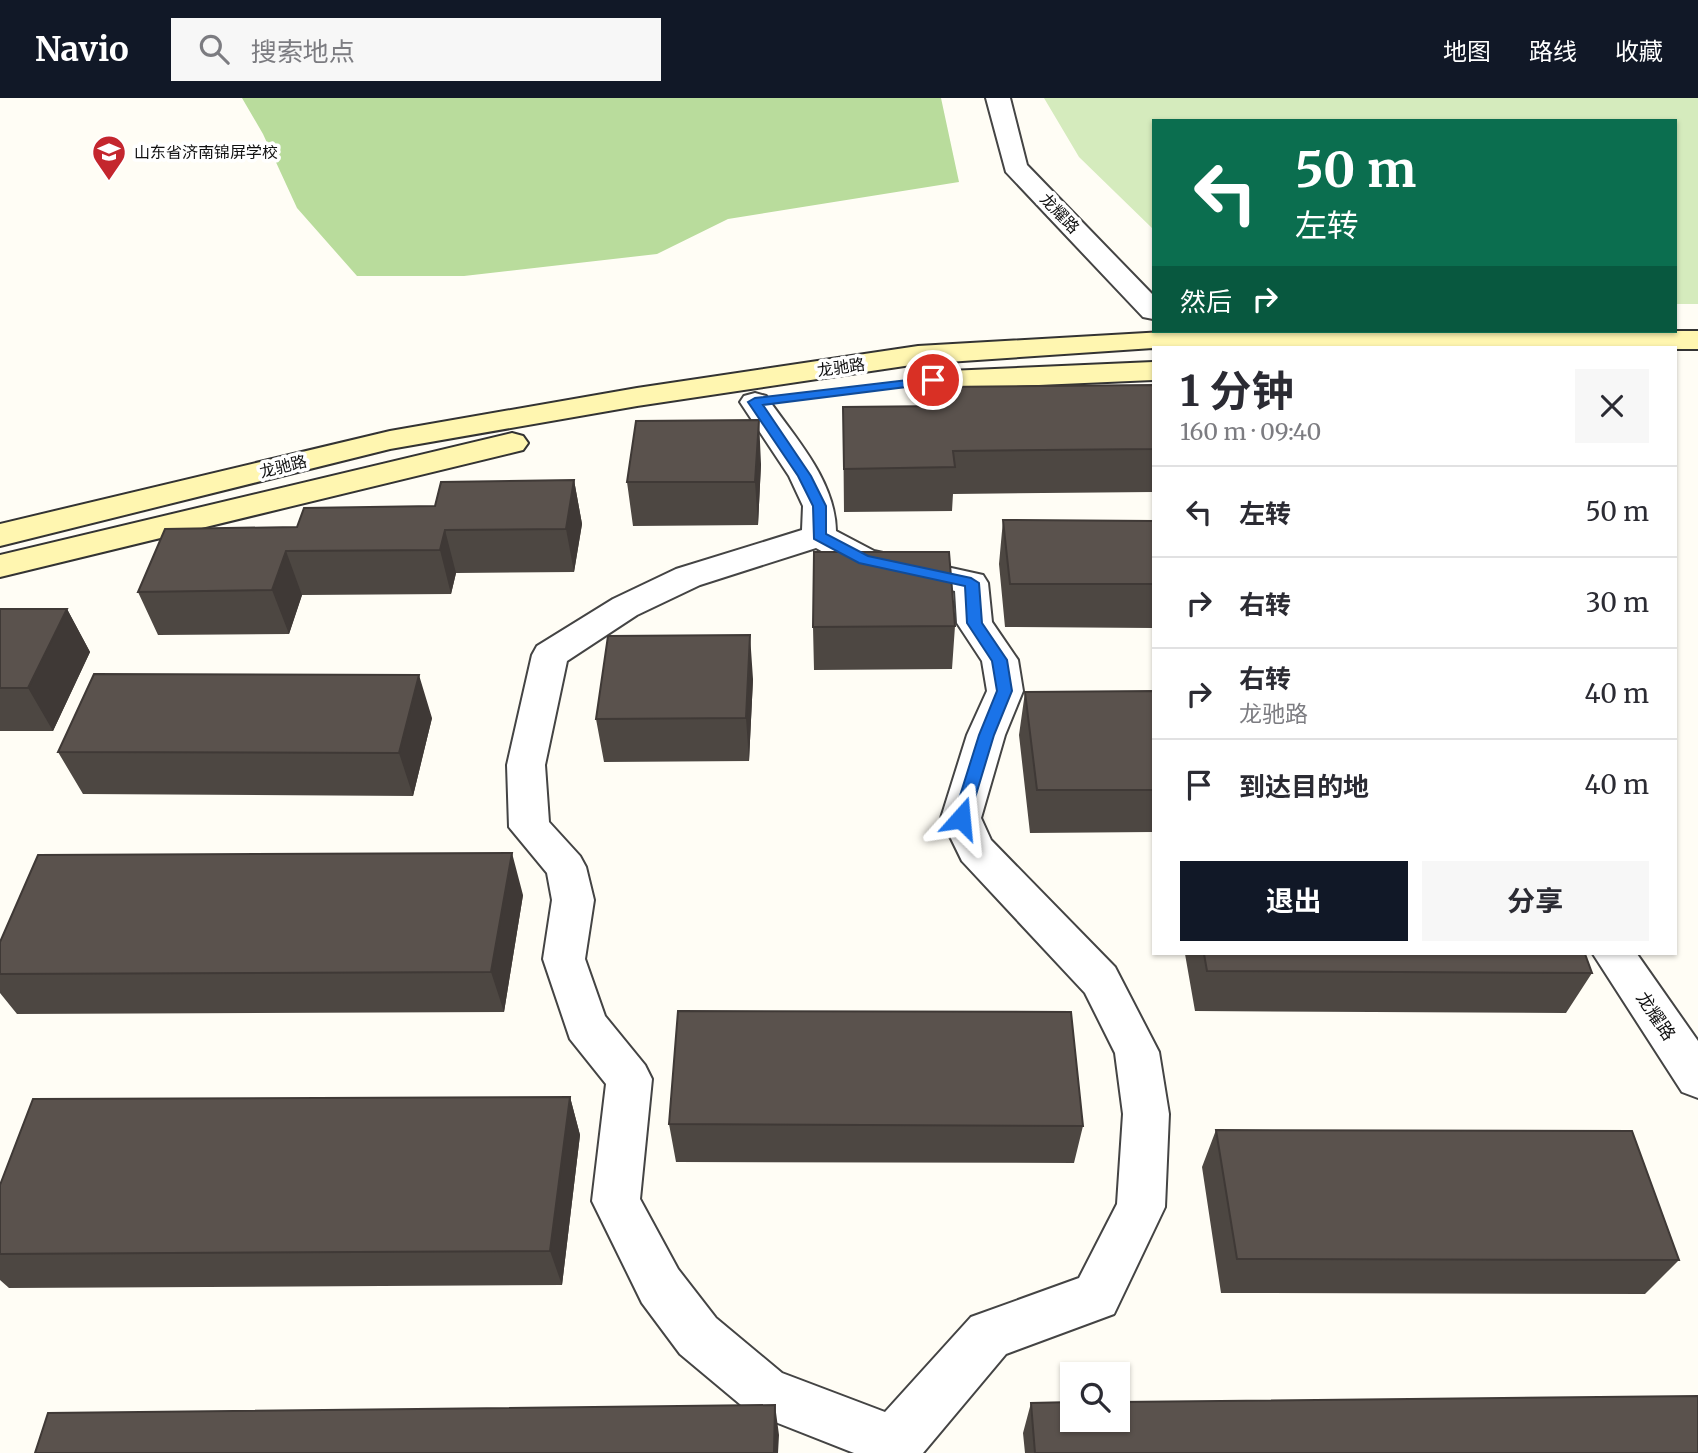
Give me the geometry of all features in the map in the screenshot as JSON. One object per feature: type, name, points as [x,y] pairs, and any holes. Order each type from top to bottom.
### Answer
[{"type":"main road","name":"龙驰路","points":[[0,535],[390,440],[637,397],[918,355],[1181,340],[1698,340]]},
{"type":"main road","points":[[1677,364],[1698,364]]},
{"type":"main road","name":"龙驰路","points":[[0,566],[583,426],[906,382],[1152,371]]},
{"type":"street","name":"龙耀路","points":[[998,98],[1015,167],[1152,310]]},
{"type":"street","points":[[755,402],[805,476],[819,506],[819,536]]},
{"type":"street","points":[[819,536],[864,560],[971,583],[975,623],[1000,660],[1005,691],[986,735],[961,818],[976,849],[1100,980],[1137,1052],[1146,1114],[1142,1207],[1096,1297],[989,1335],[895,1448],[765,1392],[698,1336],[660,1286],[615,1201],[629,1079],[586,1026],[564,959],[573,900],[566,867],[529,827],[526,765],[550,655],[625,607],[688,577],[819,536]]},
{"type":"street","name":"龙耀路","points":[[1615,955],[1698,1078]]},
{"type":"green space","points":[[242,98],[941,98],[959,182],[728,219],[657,254],[464,276],[357,276],[297,208],[263,134]]},
{"type":"green space","points":[[1044,98],[1698,98],[1698,304],[1677,304],[1677,119],[1152,119],[1152,228],[1079,157]]},
{"type":"building","points":[[1152,385],[1152,449],[953,451],[955,467],[844,469],[843,407],[944,406],[942,387]]},
{"type":"building","points":[[759,420],[755,482],[627,482],[636,421]]},
{"type":"building","points":[[574,480],[566,529],[445,530],[440,550],[286,551],[272,590],[138,592],[165,529],[297,527],[304,508],[435,506],[441,482]]},
{"type":"building","points":[[1003,520],[1152,521],[1152,584],[1010,584]]},
{"type":"building","points":[[814,552],[949,552],[955,626],[813,627]]},
{"type":"building","points":[[0,609],[67,609],[28,688],[0,688]]},
{"type":"building","points":[[750,635],[746,718],[596,719],[608,636]]},
{"type":"building","points":[[94,674],[419,675],[399,753],[58,752]]},
{"type":"building","points":[[1152,691],[1152,790],[1037,790],[1025,692]]},
{"type":"building","points":[[512,853],[491,972],[0,974],[0,942],[38,855]]},
{"type":"building","points":[[1204,955],[1585,955],[1592,973],[1207,971]]},
{"type":"building","points":[[678,1011],[1071,1012],[1083,1126],[669,1124]]},
{"type":"building","points":[[570,1097],[550,1251],[0,1254],[0,1185],[33,1099]]},
{"type":"building","points":[[1216,1130],[1632,1131],[1679,1260],[1237,1259]]},
{"type":"building","points":[[1698,1396],[1698,1453],[1035,1453],[1031,1403],[1060,1402],[1060,1432],[1130,1432],[1130,1402]]},
{"type":"building","points":[[775,1405],[774,1453],[35,1453],[48,1413]]},
{"type":"place","name":"山东省济南锦屏学校","points":[[109,182]]},
{"type":"route","points":[[933,380],[755,402],[805,476],[819,506],[819,536],[864,560],[971,583],[975,623],[1000,660],[1005,691],[986,735],[961,818]]}]
